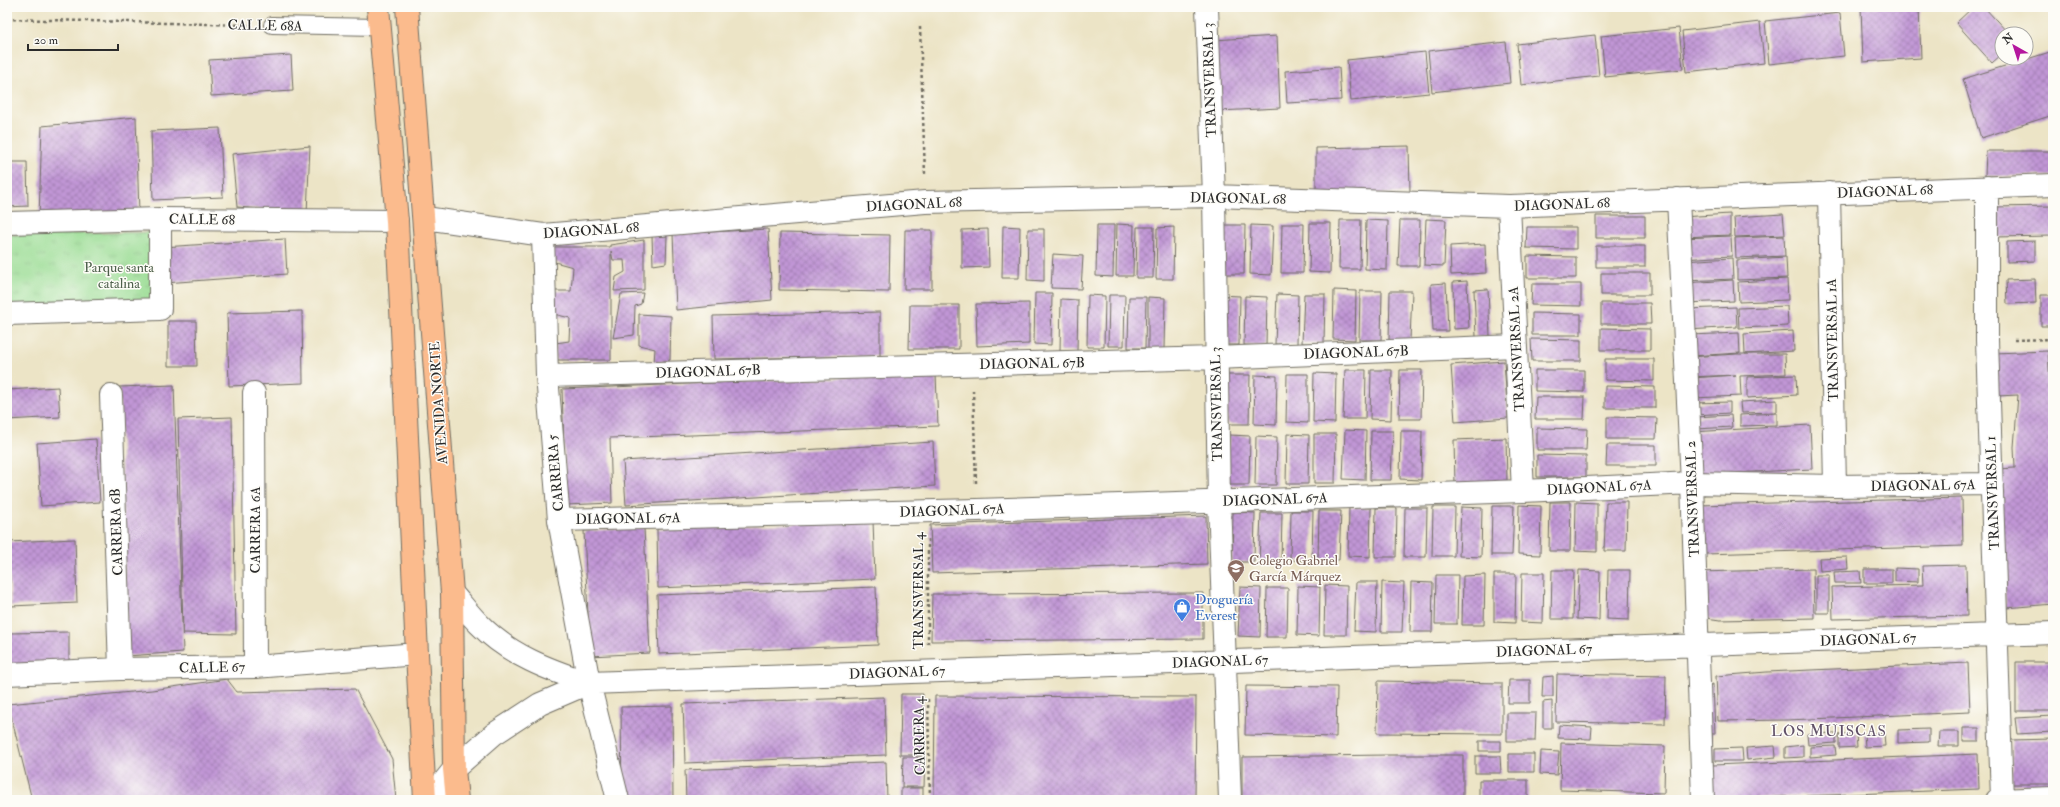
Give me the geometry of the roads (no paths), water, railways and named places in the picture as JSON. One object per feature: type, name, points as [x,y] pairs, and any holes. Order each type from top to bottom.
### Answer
[{"type":"main road","name":"AVENIDA NORTE","points":[[407,7],[425,218],[452,593],[454,769],[457,800]]},
{"type":"main road","points":[[379,17],[397,221],[416,654],[425,800]]},
{"type":"street","name":"TRANSVERSAL 3","points":[[1213,7],[1215,358],[1230,800]]},
{"type":"street","name":"DIAGONAL 68","points":[[425,218],[543,235],[926,202],[1214,196],[1509,206],[2053,185]]},
{"type":"street","name":"TRANSVERSAL 1","points":[[1987,187],[1987,340],[2002,800]]},
{"type":"street","name":"TRANSVERSAL 1A","points":[[1829,193],[1835,486]]},
{"type":"street","name":"TRANSVERSAL 2","points":[[1678,199],[1692,483],[1703,800]]},
{"type":"street","name":"TRANSVERSAL 2A","points":[[1509,206],[1524,491]]},
{"type":"street","name":"CALLE 68","points":[[7,223],[160,218],[397,221]]},
{"type":"street","points":[[7,314],[160,309],[160,218]]},
{"type":"street","name":"CARRERA 5","points":[[543,235],[547,376],[559,520],[590,682],[618,800]]},
{"type":"street","name":"DIAGONAL 67B","points":[[547,376],[1215,358],[1516,346]]},
{"type":"street","name":"CARRERA 6A","points":[[254,393],[255,667]]},
{"type":"street","name":"CARRERA 6B","points":[[111,395],[120,668]]},
{"type":"street","name":"DIAGONAL 67A","points":[[559,520],[977,510],[1524,491],[1692,483],[1835,486],[1992,484]]},
{"type":"street","points":[[452,593],[479,624],[512,650],[549,670],[590,682]]},
{"type":"street","name":"DIAGONAL 67","points":[[429,800],[454,769],[494,734],[540,704],[590,682],[2053,633]]},
{"type":"street","name":"CALLE 67","points":[[7,674],[120,668],[255,667],[416,654]]},
{"type":"street","points":[[1997,800],[2053,798]]},
{"type":"lane","name":"CALLE 68A","points":[[272,25],[379,17]]},
{"type":"place","name":"Colegio Gabriel García Márquez","points":[[1236,583]]},
{"type":"place","name":"Droguería Everest","points":[[1182,622]]},
{"type":"district","name":"LOS MUISCAS","points":[[1829,731]]},
{"type":"park label","name":"Parque santa catalina","points":[[119,276]]}]
